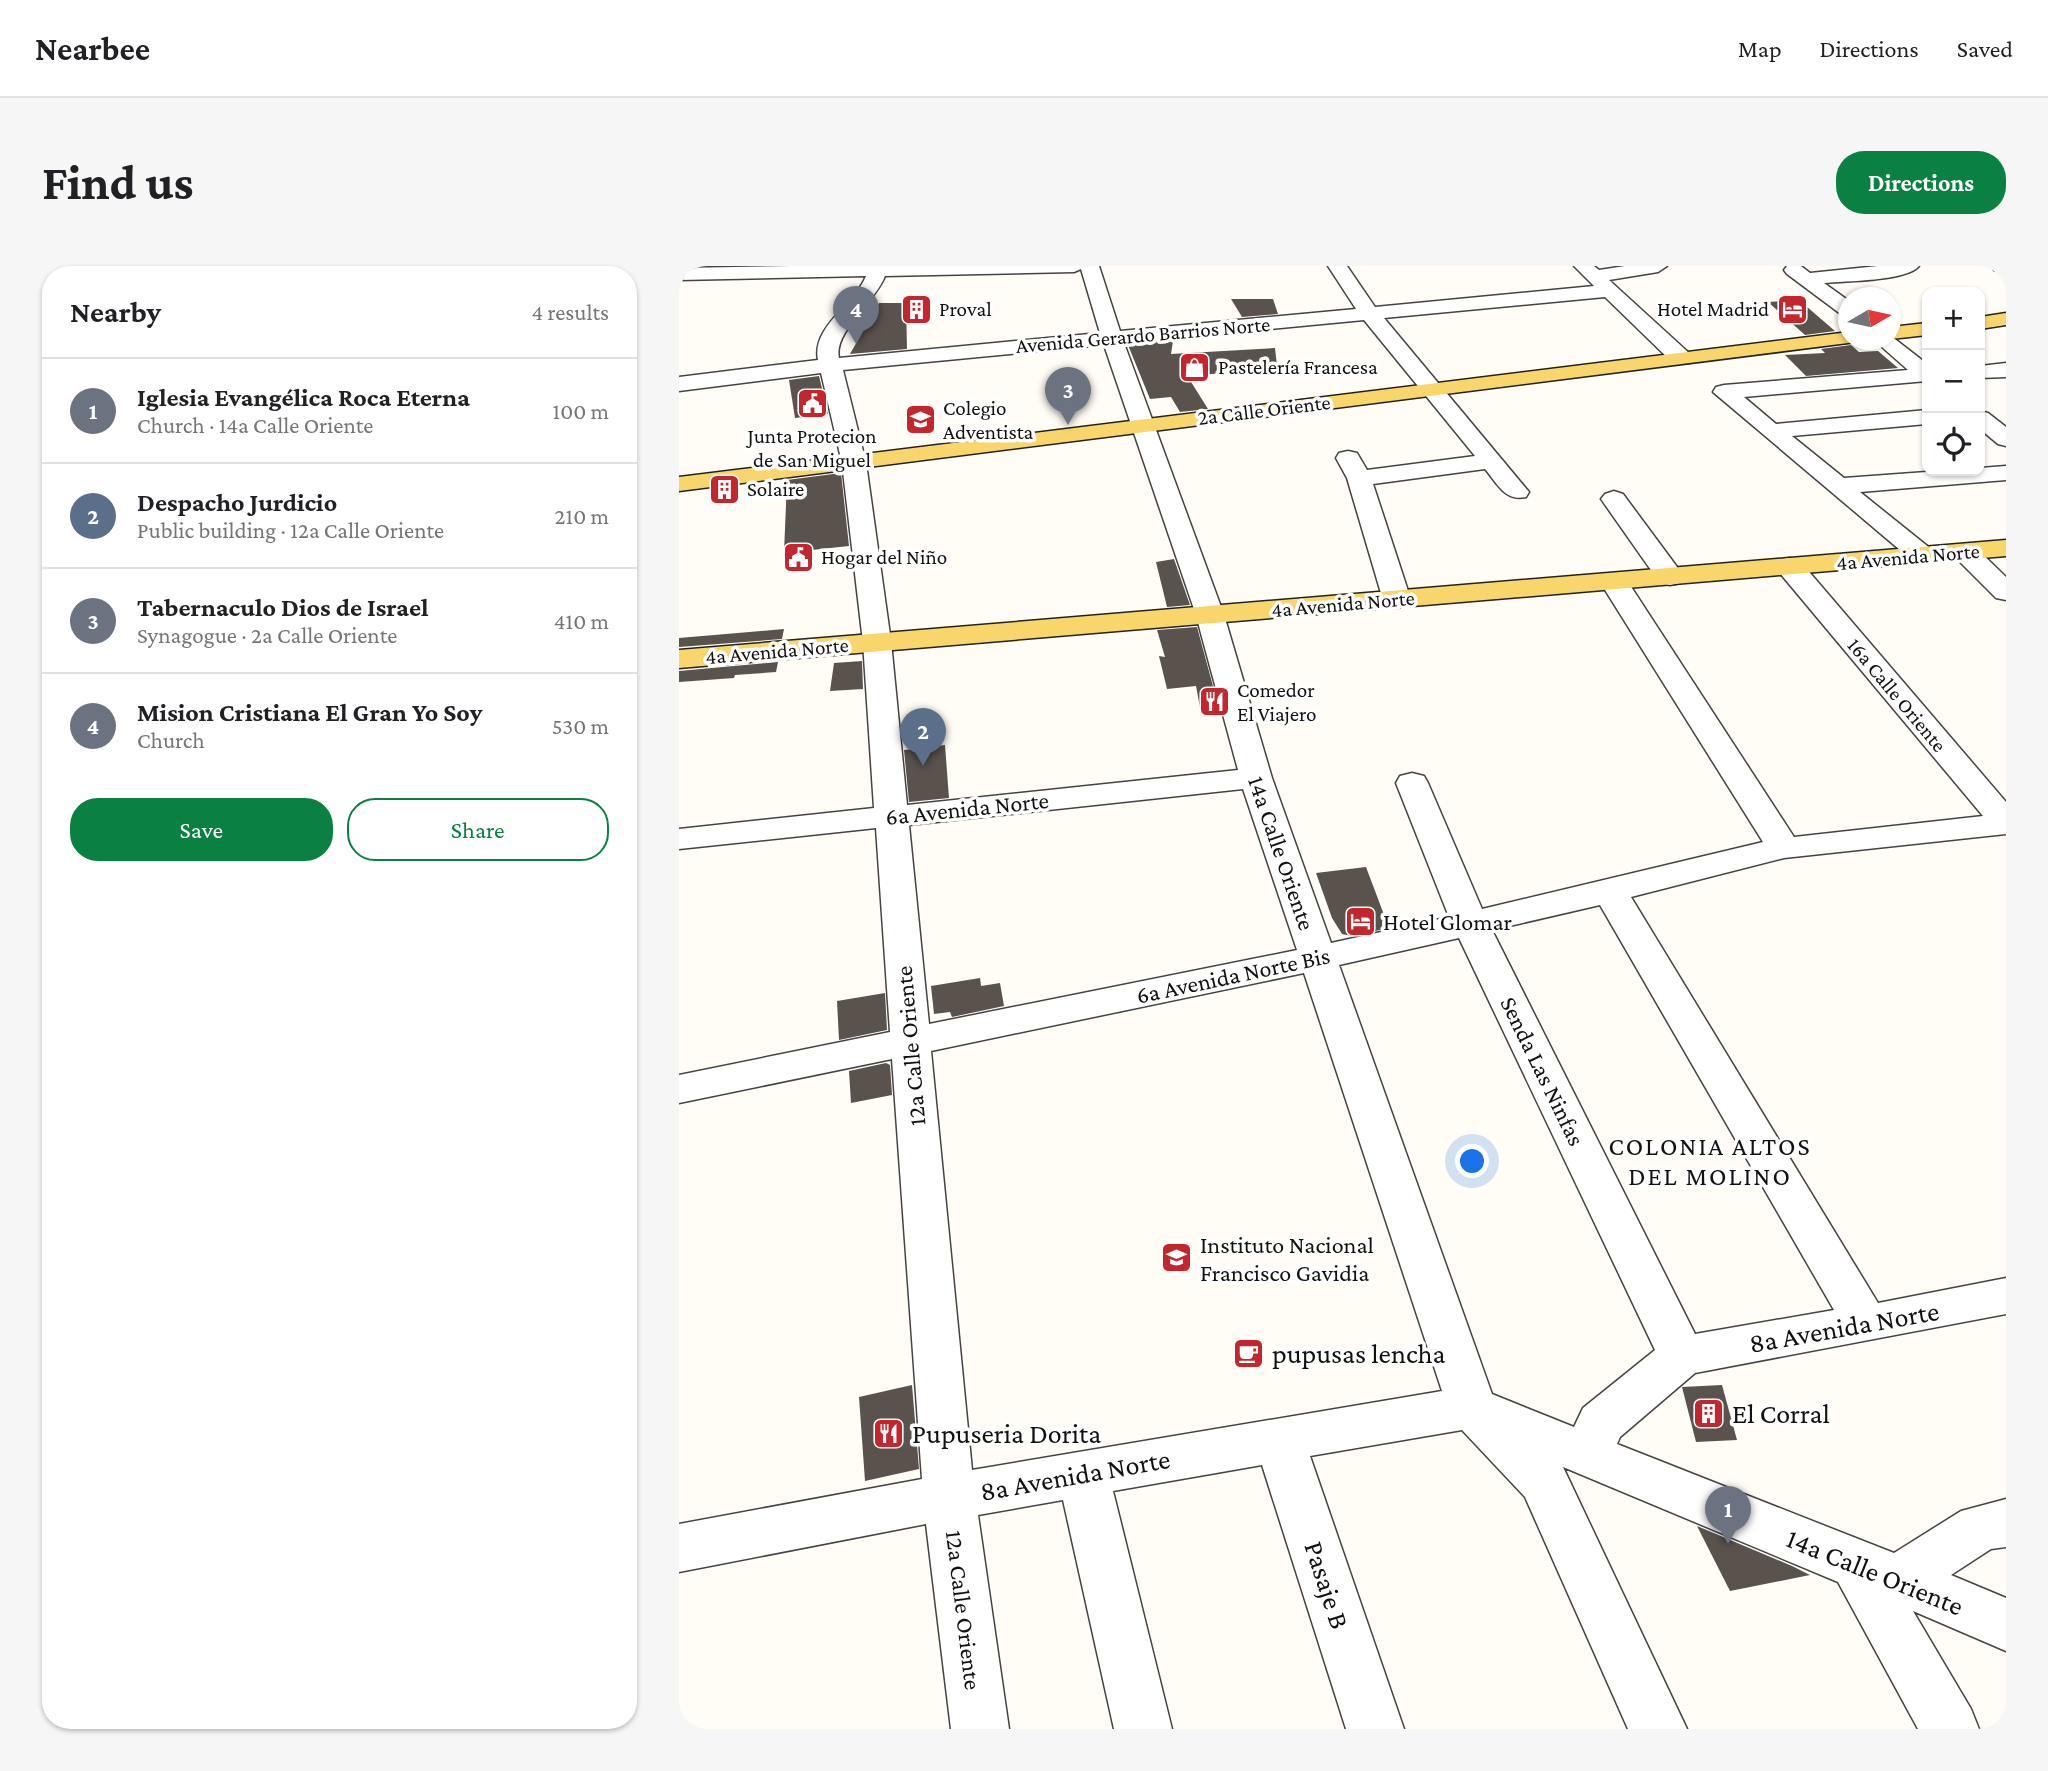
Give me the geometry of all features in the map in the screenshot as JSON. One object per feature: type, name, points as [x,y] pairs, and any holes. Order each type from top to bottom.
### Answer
[{"type":"main road","points":[[1985,322],[2006,320]]},
{"type":"main road","points":[[1901,332],[1922,330]]},
{"type":"main road","name":"2a Calle Oriente","points":[[679,484],[1838,339]]},
{"type":"main road","name":"4a Avenida Norte","points":[[679,659],[2006,548]]},
{"type":"street","points":[[679,274],[1074,266]]},
{"type":"street","name":"14a Calle Oriente","points":[[1090,266],[1112,338],[1210,615],[1256,778],[1472,1407],[1544,1482],[1658,1729]]},
{"type":"street","points":[[1337,266],[1370,314],[1517,492]]},
{"type":"street","name":"Avenida Gerardo Barrios Norte","points":[[679,384],[832,365],[1370,314],[1658,266]]},
{"type":"street","points":[[1788,266],[1838,303]]},
{"type":"street","points":[[1807,279],[1904,269],[1910,266]]},
{"type":"street","name":"12a Calle Oriente","points":[[879,269],[871,288],[838,326],[827,351],[854,463],[877,642],[949,1497],[980,1729]]},
{"type":"street","points":[[1595,278],[1681,358]]},
{"type":"street","points":[[1896,350],[1922,371]]},
{"type":"street","points":[[1985,372],[2006,370]]},
{"type":"street","points":[[1922,375],[1724,392],[1922,555]]},
{"type":"street","points":[[1985,412],[2006,411]]},
{"type":"street","points":[[1771,430],[1922,417]]},
{"type":"street","points":[[1985,422],[2006,439]]},
{"type":"street","points":[[1401,599],[1353,468],[1491,461]]},
{"type":"street","points":[[1838,486],[2006,473]]},
{"type":"street","points":[[1613,499],[1670,577]]},
{"type":"street","points":[[1965,552],[2006,592]]},
{"type":"street","name":"16a Calle Oriente","points":[[1789,566],[2006,823]]},
{"type":"street","points":[[1614,582],[1784,848],[2006,823]]},
{"type":"street","name":"6a Avenida Norte","points":[[679,839],[1256,778]]},
{"type":"street","name":"Senda Las Ninfas","points":[[1412,783],[1470,923],[1682,1356]]},
{"type":"street","name":"6a Avenida Norte Bis","points":[[679,1089],[1318,958],[1610,892],[1668,875],[1784,848]]},
{"type":"street","points":[[1610,892],[1866,1324]]},
{"type":"street","name":"8a Avenida Norte","points":[[1682,1356],[2006,1296]]},
{"type":"street","points":[[1587,1454],[1601,1423],[1682,1356]]},
{"type":"street","name":"14a Calle Oriente","points":[[1472,1407],[2006,1625]]},
{"type":"street","name":"8a Avenida Norte","points":[[679,1548],[949,1497],[1472,1407]]},
{"type":"street","name":"Pasaje B","points":[[1279,1440],[1375,1729]]},
{"type":"street","points":[[1083,1474],[1143,1729]]},
{"type":"street","points":[[1950,1729],[1878,1572],[1980,1528],[2006,1523]]},
{"type":"building","points":[[1231,299],[1273,299],[1278,314],[1242,317]]},
{"type":"building","points":[[1799,300],[1835,331],[1805,335],[1768,302]]},
{"type":"building","points":[[879,303],[906,303],[907,349],[850,354]]},
{"type":"building","points":[[1173,341],[1171,354],[1275,348],[1277,366],[1188,377],[1208,409],[1180,412],[1171,397],[1150,399],[1128,345]]},
{"type":"building","points":[[1838,347],[1838,350],[1878,351],[1898,368],[1806,376],[1785,355],[1825,353],[1821,349]]},
{"type":"building","name":"Junta Protecion de San Miguel","points":[[819,376],[828,414],[795,418],[789,380]]},
{"type":"building","points":[[841,473],[849,546],[784,553],[787,480]]},
{"type":"building","points":[[1174,559],[1190,605],[1167,607],[1156,562]]},
{"type":"building","points":[[1197,627],[1220,712],[1201,713],[1196,686],[1167,689],[1159,656],[1165,657],[1157,630]]},
{"type":"building","points":[[784,629],[782,639],[679,647],[679,638]]},
{"type":"building","points":[[862,661],[863,689],[830,691],[834,663]]},
{"type":"building","points":[[778,662],[776,672],[679,682],[679,671]]},
{"type":"building","points":[[945,745],[949,798],[909,802],[904,750]]},
{"type":"building","points":[[1366,867],[1389,928],[1352,936],[1342,934],[1332,918],[1316,873]]},
{"type":"building","points":[[980,978],[981,986],[1000,983],[1004,1006],[952,1017],[950,1012],[934,1014],[931,986]]},
{"type":"building","points":[[885,993],[887,1030],[839,1040],[837,1001]]},
{"type":"building","points":[[886,1063],[890,1065],[892,1095],[851,1103],[849,1071]]},
{"type":"building","name":"Pupuseria Dorita","points":[[912,1385],[919,1469],[865,1481],[859,1397]]},
{"type":"building","name":"El Corral","points":[[1722,1385],[1737,1440],[1696,1442],[1682,1387]]},
{"type":"building","points":[[1697,1526],[1792,1566],[1810,1575],[1730,1591]]},
{"type":"place","name":"Proval","points":[[916,309]]},
{"type":"place","name":"Hotel Madrid","points":[[1792,309]]},
{"type":"place","name":"Mision Cristiana El Gran Yo Soy","points":[[856,344]]},
{"type":"place","name":"Pastelería Francesa","points":[[1195,367]]},
{"type":"place","name":"Junta Protecion de San Miguel","points":[[812,404]]},
{"type":"place","name":"Colegio Adventista","points":[[920,420]]},
{"type":"place","name":"Tabernaculo Dios de Israel","points":[[1068,425]]},
{"type":"place","name":"Solaire","points":[[724,489]]},
{"type":"place","name":"Hogar del Niño","points":[[798,557]]},
{"type":"place","name":"Comedor El Viajero","points":[[1214,702]]},
{"type":"place","name":"Despacho Jurdicio","points":[[923,766]]},
{"type":"place","name":"Hotel Glomar","points":[[1360,921]]},
{"type":"place","name":"Instituto Nacional Francisco Gavidia","points":[[1177,1258]]},
{"type":"place","name":"pupusas lencha","points":[[1249,1353]]},
{"type":"place","name":"El Corral","points":[[1709,1413]]},
{"type":"place","name":"Pupuseria Dorita","points":[[889,1433]]},
{"type":"place","name":"Iglesia Evangélica Roca Eterna","points":[[1728,1544]]},
{"type":"district","name":"COLONIA ALTOS DEL MOLINO","points":[[1710,1161]]}]
